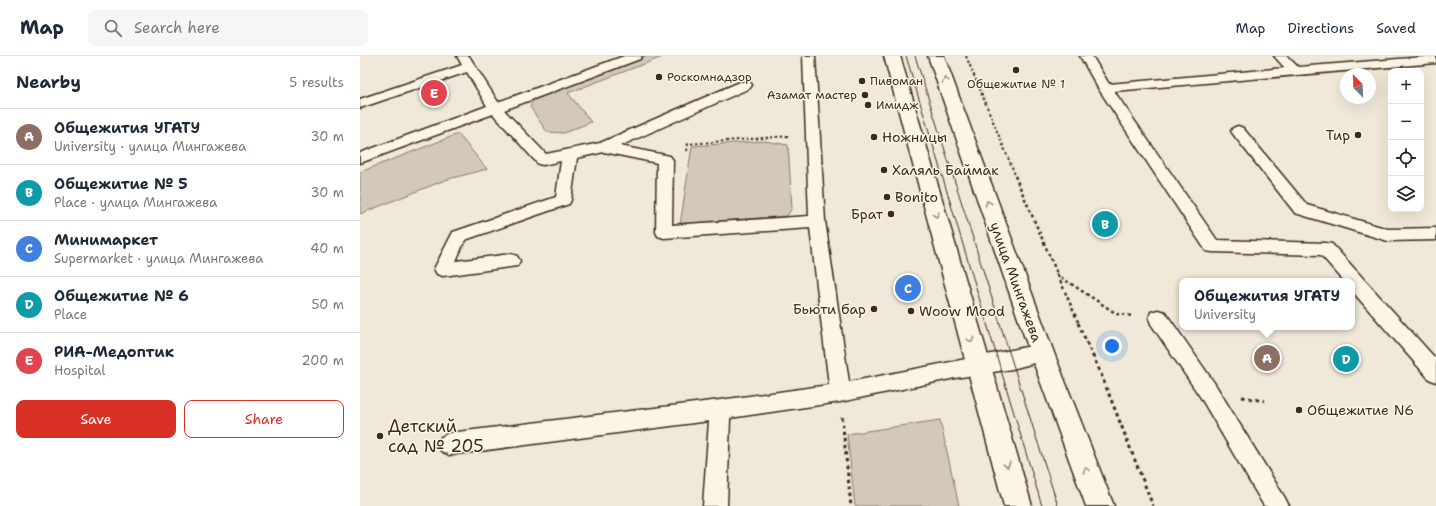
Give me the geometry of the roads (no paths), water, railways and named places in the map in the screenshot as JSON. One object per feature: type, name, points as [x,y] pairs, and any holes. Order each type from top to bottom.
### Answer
[{"type":"street","points":[[892,56],[1018,506]]},
{"type":"street","name":"улица Мингажева","points":[[936,56],[1042,354],[1100,506]]},
{"type":"lane","points":[[360,158],[636,56]]},
{"type":"lane","points":[[809,56],[817,221],[840,393]]},
{"type":"lane","points":[[1086,56],[1105,88],[1212,246],[1326,249],[1352,278]]},
{"type":"lane","points":[[1280,56],[1295,71]]},
{"type":"lane","points":[[1105,88],[1295,71],[1367,60],[1433,58]]},
{"type":"lane","points":[[360,104],[467,62],[495,108],[543,160],[604,147],[745,85]]},
{"type":"lane","points":[[1238,131],[1301,209],[1388,236],[1436,234]]},
{"type":"lane","points":[[604,147],[665,160],[664,232],[817,221]]},
{"type":"lane","points":[[511,261],[443,269],[459,236],[563,200],[570,154]]},
{"type":"lane","points":[[1355,282],[1436,373]]},
{"type":"lane","points":[[1158,318],[1208,391],[1277,506]]},
{"type":"lane","points":[[448,444],[720,410],[840,393],[978,365],[1042,354]]},
{"type":"lane","points":[[715,506],[720,410]]},
{"type":"tram line","points":[[906,56],[1042,506]]},
{"type":"tram line","points":[[915,56],[1058,506]]},
{"type":"place","name":"Общежитие № 1","points":[[1016,70]]},
{"type":"place","name":"Роскомнадзор","points":[[659,77]]},
{"type":"place","name":"Пивоман","points":[[862,81]]},
{"type":"place","name":"РИА-Медоптик","points":[[434,93]]},
{"type":"place","name":"Азамат мастер","points":[[865,95]]},
{"type":"place","name":"Имидж","points":[[868,105]]},
{"type":"place","name":"Тир","points":[[1358,135]]},
{"type":"place","name":"Ножницы","points":[[874,137]]},
{"type":"place","name":"Халяль Баймак","points":[[884,170]]},
{"type":"place","name":"Bonito","points":[[887,197]]},
{"type":"place","name":"Брат","points":[[891,214]]},
{"type":"place","name":"Общежитие № 5","points":[[1105,224]]},
{"type":"place","name":"Минимаркет","points":[[908,288]]},
{"type":"place","name":"Бьюти бар","points":[[874,309]]},
{"type":"place","name":"Woow Mood","points":[[911,311]]},
{"type":"place","name":"Общежития УГАТУ","points":[[1267,358]]},
{"type":"place","name":"Общежитие № 6","points":[[1346,359]]},
{"type":"place","name":"Общежитие N6","points":[[1299,410]]},
{"type":"place","name":"Детский сад № 205","points":[[380,436]]}]
